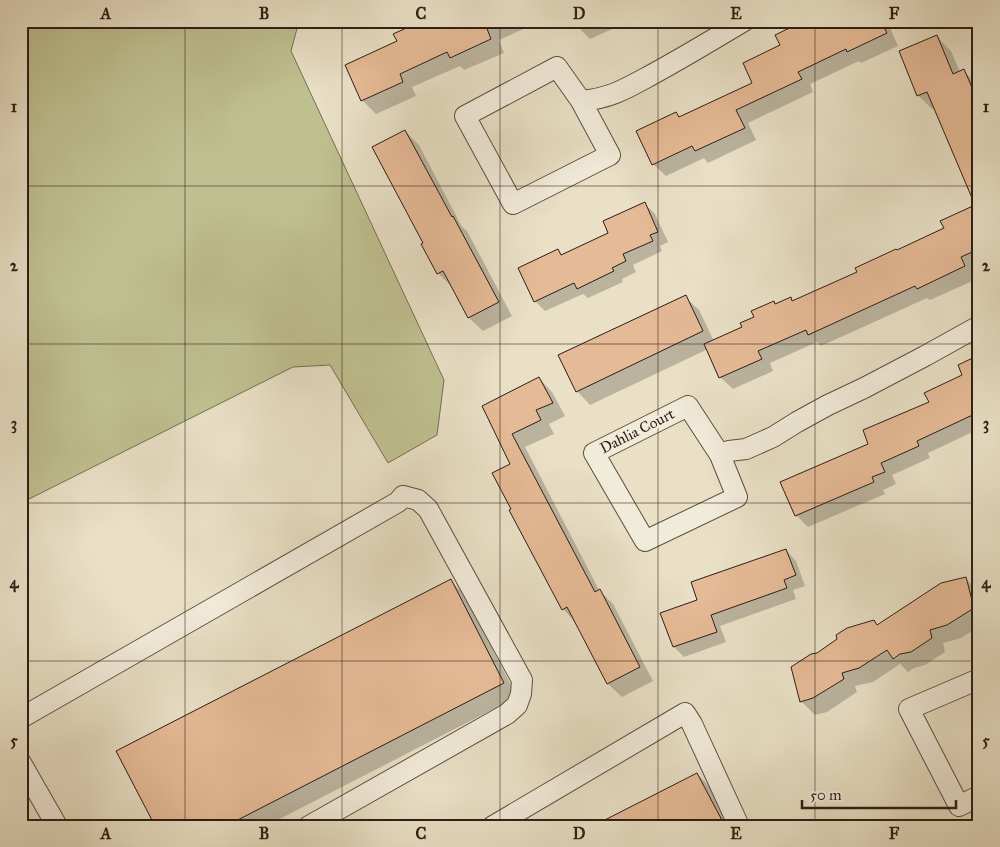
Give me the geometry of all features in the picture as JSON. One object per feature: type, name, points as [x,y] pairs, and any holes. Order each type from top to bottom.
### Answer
[{"type":"street","points":[[582,102],[597,100],[627,89],[744,21]]},
{"type":"street","points":[[557,67],[582,102],[610,155],[513,204],[465,116],[557,67]]},
{"type":"street","points":[[720,455],[729,451],[746,449],[766,440],[828,405],[925,356],[979,326]]},
{"type":"street","name":"Dahlia Court","points":[[688,406],[720,455],[737,497],[644,541],[594,453],[688,406]]},
{"type":"street","points":[[21,718],[398,502],[403,496],[418,500],[428,509],[522,680],[521,694],[517,706],[507,714],[309,826]]},
{"type":"street","points":[[979,679],[909,709],[959,806],[979,796]]},
{"type":"street","points":[[493,826],[685,713],[692,724],[739,826]]},
{"type":"street","points":[[21,763],[57,826]]},
{"type":"green space","points":[[35,21],[299,21],[291,51],[444,380],[437,435],[388,463],[330,365],[293,367],[21,503],[21,29]]},
{"type":"building","points":[[422,21],[484,21],[491,39],[450,58],[447,52],[400,74],[403,82],[361,101],[345,65],[397,41],[393,34]]},
{"type":"building","points":[[804,21],[881,21],[887,33],[847,52],[846,49],[798,72],[802,79],[736,110],[745,128],[695,151],[692,146],[652,165],[636,131],[676,112],[679,117],[752,83],[743,63],[780,45],[775,35]]},
{"type":"building","points":[[937,35],[953,74],[964,69],[979,104],[979,249],[961,257],[965,266],[917,289],[915,286],[808,335],[806,330],[758,351],[762,359],[719,378],[704,344],[742,327],[740,323],[754,317],[751,311],[774,301],[775,304],[791,297],[792,301],[857,272],[855,268],[944,228],[940,221],[975,205],[927,92],[917,96],[899,51]]},
{"type":"building","points":[[405,130],[499,302],[468,318],[443,271],[437,274],[421,244],[423,243],[372,147]]},
{"type":"building","points":[[645,202],[658,232],[650,235],[653,241],[623,254],[626,261],[612,268],[614,271],[577,289],[574,283],[534,302],[518,268],[558,249],[561,255],[608,233],[603,221]]},
{"type":"building","points":[[686,295],[703,331],[576,392],[558,355]]},
{"type":"building","points":[[979,355],[979,412],[917,441],[919,446],[881,463],[885,472],[872,477],[874,482],[795,516],[780,482],[868,444],[863,430],[929,402],[924,393],[962,375],[958,365]]},
{"type":"building","points":[[539,377],[553,403],[536,410],[541,420],[512,434],[595,592],[600,589],[640,667],[607,684],[567,607],[562,610],[509,510],[511,509],[492,473],[510,464],[482,406]]},
{"type":"building","points":[[786,549],[796,575],[784,580],[787,588],[711,615],[717,632],[673,647],[660,613],[697,600],[691,582]]},
{"type":"building","points":[[966,577],[974,608],[947,625],[930,630],[932,638],[911,652],[900,654],[893,659],[887,650],[859,668],[842,673],[844,679],[813,698],[800,702],[791,667],[811,654],[817,653],[837,639],[836,635],[847,628],[874,620],[877,625],[941,583]]},
{"type":"building","points":[[451,579],[504,683],[226,826],[155,826],[116,751]]},
{"type":"building","points":[[697,773],[725,826],[593,826]]}]
